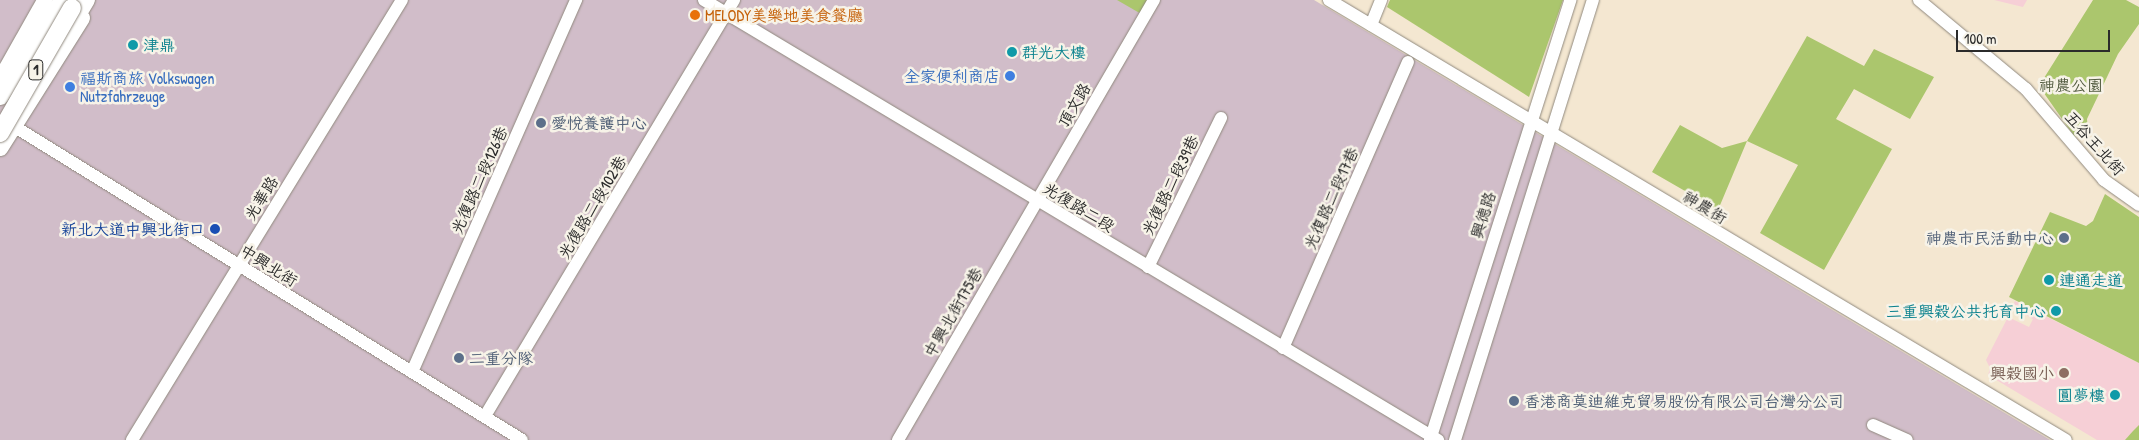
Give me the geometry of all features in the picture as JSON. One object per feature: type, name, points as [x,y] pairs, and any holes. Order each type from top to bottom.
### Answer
[{"type":"highway","points":[[0,78],[51,0]]},
{"type":"highway","points":[[26,102],[74,2]]},
{"type":"highway","points":[[3,124],[74,2]]},
{"type":"highway","name":"1","points":[[0,96],[74,2]]},
{"type":"main road","name":"1","points":[[0,78],[44,0]]},
{"type":"main road","name":"1","points":[[0,148],[3,124],[42,84],[93,0]]},
{"type":"street","name":"光華路","points":[[132,440],[402,0]]},
{"type":"street","name":"光復路二段126巷","points":[[412,372],[576,0]]},
{"type":"street","name":"光復路二段","points":[[704,0],[1433,439]]},
{"type":"street","name":"光復路二段102巷","points":[[485,416],[734,0]]},
{"type":"street","name":"頂文路","points":[[1037,200],[1154,0]]},
{"type":"street","name":"神農街","points":[[1330,0],[1550,134],[2066,440]]},
{"type":"street","points":[[1371,25],[1381,0]]},
{"type":"street","name":"興德路","points":[[1433,439],[1529,121],[1570,0]]},
{"type":"street","points":[[1454,440],[1593,0]]},
{"type":"street","name":"五谷王北街","points":[[1919,0],[2026,89],[2104,180],[2139,205]]},
{"type":"street","name":"光復路二段17巷","points":[[1283,348],[1408,62]]},
{"type":"street","name":"光復路二段39巷","points":[[1148,267],[1220,118]]},
{"type":"street","name":"中興北街","points":[[3,124],[238,265],[522,440]]},
{"type":"street","name":"中興北街175巷","points":[[898,440],[1037,200]]},
{"type":"street","points":[[1873,425],[1907,440]]},
{"type":"shaded area","points":[[0,0],[1314,0],[2050,440],[0,440]]},
{"type":"shaded area","points":[[1994,0],[2027,0],[2023,7]]},
{"type":"shaded area","name":"興穀國小","points":[[2015,301],[2139,363],[2139,440],[2097,440],[1988,375],[1990,368],[1986,360],[2008,317],[2029,327],[2033,319],[2012,307]]},
{"type":"green space","points":[[1117,0],[1151,0],[1143,15]]},
{"type":"green space","points":[[1390,0],[1563,0],[1529,97],[1387,7]]},
{"type":"green space","name":"神農公園","points":[[2093,0],[2126,0],[2139,7],[2139,24],[2118,54],[2087,119],[2088,132],[2080,137],[2074,136],[2039,86]]},
{"type":"green space","points":[[1807,36],[1864,66],[1874,49],[1934,77],[1910,119],[1854,89],[1836,119],[1892,149],[1824,270],[1760,233],[1798,165],[1747,141]]},
{"type":"green space","points":[[1680,125],[1722,148],[1747,141],[1718,210],[1652,172]]},
{"type":"green space","points":[[2105,194],[2139,217],[2139,363],[2009,297],[2050,212],[2086,226],[2093,221]]},
{"type":"green space","points":[[2139,425],[2139,440],[2125,440],[2133,431]]},
{"type":"place","name":"MELODY美樂地美食餐廳","points":[[695,15]]},
{"type":"place","name":"津鼎","points":[[133,45]]},
{"type":"place","name":"群光大樓","points":[[1012,52]]},
{"type":"place","name":"全家便利商店","points":[[1010,76]]},
{"type":"place","name":"福斯商旅 Volkswagen Nutzfahrzeuge","points":[[70,87]]},
{"type":"place","name":"愛悅養護中心","points":[[541,123]]},
{"type":"place","name":"新北大道中興北街口","points":[[215,229]]},
{"type":"place","name":"神農市民活動中心","points":[[2064,238]]},
{"type":"place","name":"連通走道","points":[[2049,280]]},
{"type":"place","name":"三重興穀公共托育中心","points":[[2056,311]]},
{"type":"place","name":"二重分隊","points":[[459,358]]},
{"type":"place","name":"興穀國小","points":[[2064,373]]},
{"type":"place","name":"圓夢樓","points":[[2115,395]]},
{"type":"place","name":"香港商莫迪維克貿易股份有限公司台灣分公司","points":[[1514,401]]}]
